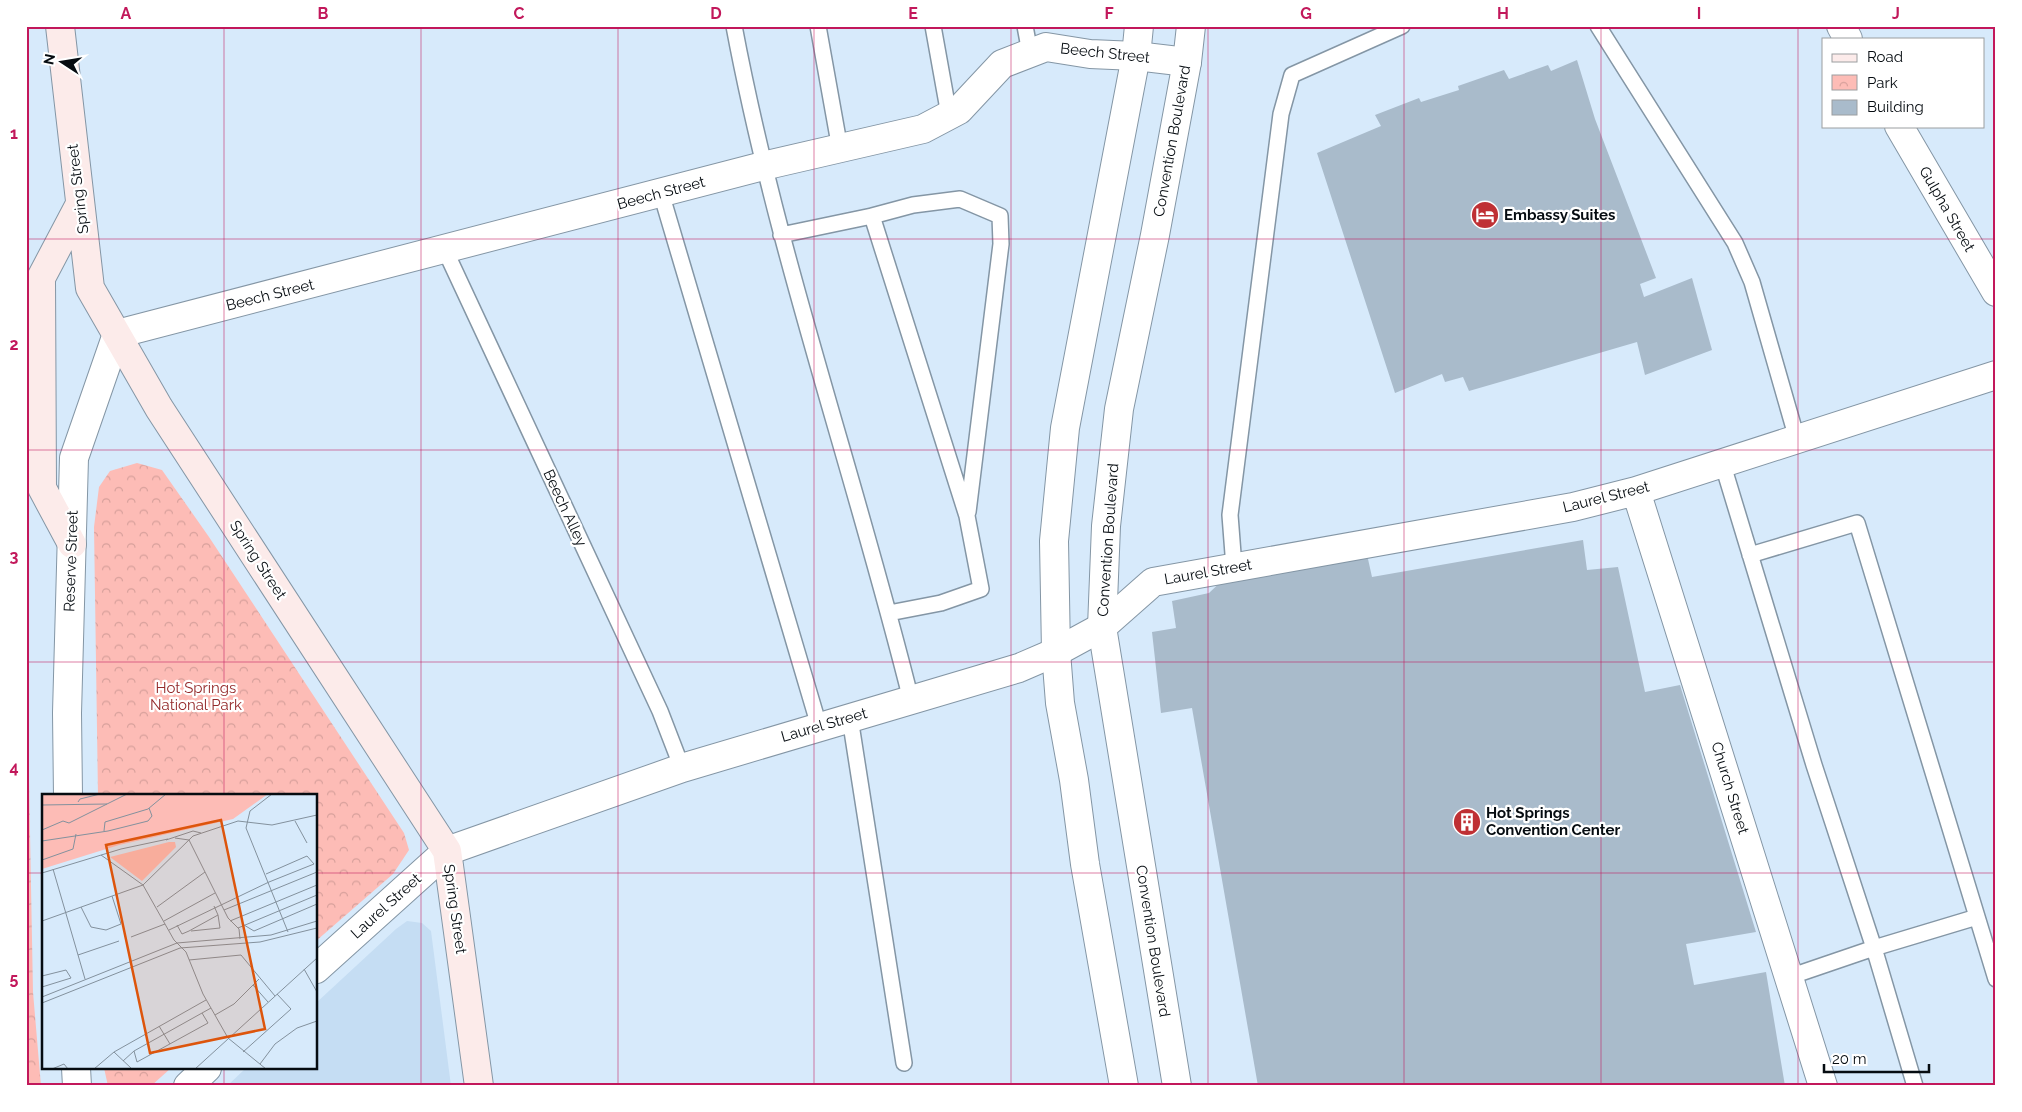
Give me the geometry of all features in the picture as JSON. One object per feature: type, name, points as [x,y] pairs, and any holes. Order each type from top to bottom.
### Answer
[{"type":"main road","name":"Spring Street","points":[[60,26],[90,288],[159,408],[447,851],[478,1086]]},
{"type":"main road","points":[[72,544],[42,488],[41,278],[80,204]]},
{"type":"street","points":[[1124,1086],[1085,864],[1074,780],[1060,703],[1056,652],[1054,541],[1065,428],[1136,56],[1139,26]]},
{"type":"street","name":"Convention Boulevard","points":[[1176,1086],[1102,627],[1106,526],[1119,409],[1156,235],[1187,62],[1191,26]]},
{"type":"street","points":[[1841,26],[1847,38]]},
{"type":"street","name":"Beech Street","points":[[117,334],[763,166],[923,129],[960,110],[1002,64],[1046,47],[1090,54],[1136,56],[1187,62]]},
{"type":"street","name":"Gulpha Street","points":[[1900,128],[1996,292]]},
{"type":"street","name":"Reserve Street","points":[[68,794],[67,713],[74,458],[117,334]]},
{"type":"street","name":"Laurel Street","points":[[318,967],[447,851],[682,768],[1020,668],[1056,652],[1102,627],[1153,582],[1573,507],[1636,491],[1996,374]]},
{"type":"street","name":"Church Street","points":[[1636,491],[1823,1086]]},
{"type":"street","points":[[76,1070],[77,1086]]},
{"type":"street","points":[[188,1086],[206,1070]]},
{"type":"lane","points":[[734,26],[763,166],[781,235],[889,613],[911,700]]},
{"type":"lane","points":[[818,26],[840,149]]},
{"type":"lane","points":[[933,26],[949,115]]},
{"type":"lane","points":[[1025,26],[1030,53]]},
{"type":"lane","points":[[1234,567],[1230,515],[1280,114],[1292,76],[1402,26]]},
{"type":"lane","points":[[1598,26],[1735,243],[1752,282],[1797,439]]},
{"type":"lane","points":[[661,193],[819,726]]},
{"type":"lane","points":[[781,235],[872,216],[912,205],[960,199],[1000,216],[1001,244],[967,516]]},
{"type":"lane","points":[[872,216],[967,516],[981,589],[940,602],[889,613]]},
{"type":"lane","name":"Beech Alley","points":[[445,250],[660,711],[682,768]]},
{"type":"lane","points":[[1722,462],[1814,765],[1874,948],[1915,1086]]},
{"type":"lane","points":[[1750,555],[1857,523],[1996,979]]},
{"type":"lane","points":[[850,718],[904,1063]]},
{"type":"lane","points":[[1789,977],[1874,948],[1977,917]]},
{"type":"shaded area","points":[[407,921],[422,923],[431,931],[451,1086],[227,1086],[244,1070],[318,1070],[318,1001]]},
{"type":"green space","name":"Hot Springs National Park","points":[[137,463],[162,470],[209,537],[404,833],[409,850],[393,874],[318,939],[318,794],[98,794],[94,527],[99,487],[110,471]]},
{"type":"green space","points":[[26,619],[33,992],[41,1086],[26,1086]]},
{"type":"green space","points":[[104,1070],[169,1070],[151,1086],[108,1086]]},
{"type":"building","name":"Embassy Suites","points":[[1577,60],[1595,119],[1656,278],[1640,284],[1644,297],[1692,278],[1712,350],[1645,375],[1637,342],[1469,391],[1463,377],[1445,382],[1442,374],[1395,393],[1317,153],[1381,126],[1375,115],[1419,98],[1421,102],[1459,90],[1458,86],[1504,70],[1509,79],[1548,65],[1551,71]]},
{"type":"building","name":"Hot Springs Convention Center","points":[[1583,540],[1587,570],[1618,567],[1645,692],[1680,685],[1756,932],[1686,944],[1694,985],[1766,972],[1785,1086],[1258,1086],[1192,708],[1161,713],[1152,632],[1176,628],[1172,601],[1209,593],[1227,576],[1366,550],[1372,577]]},
{"type":"place","name":"Embassy Suites","points":[[1485,215]]},
{"type":"place","name":"Hot Springs Convention Center","points":[[1467,822]]}]
